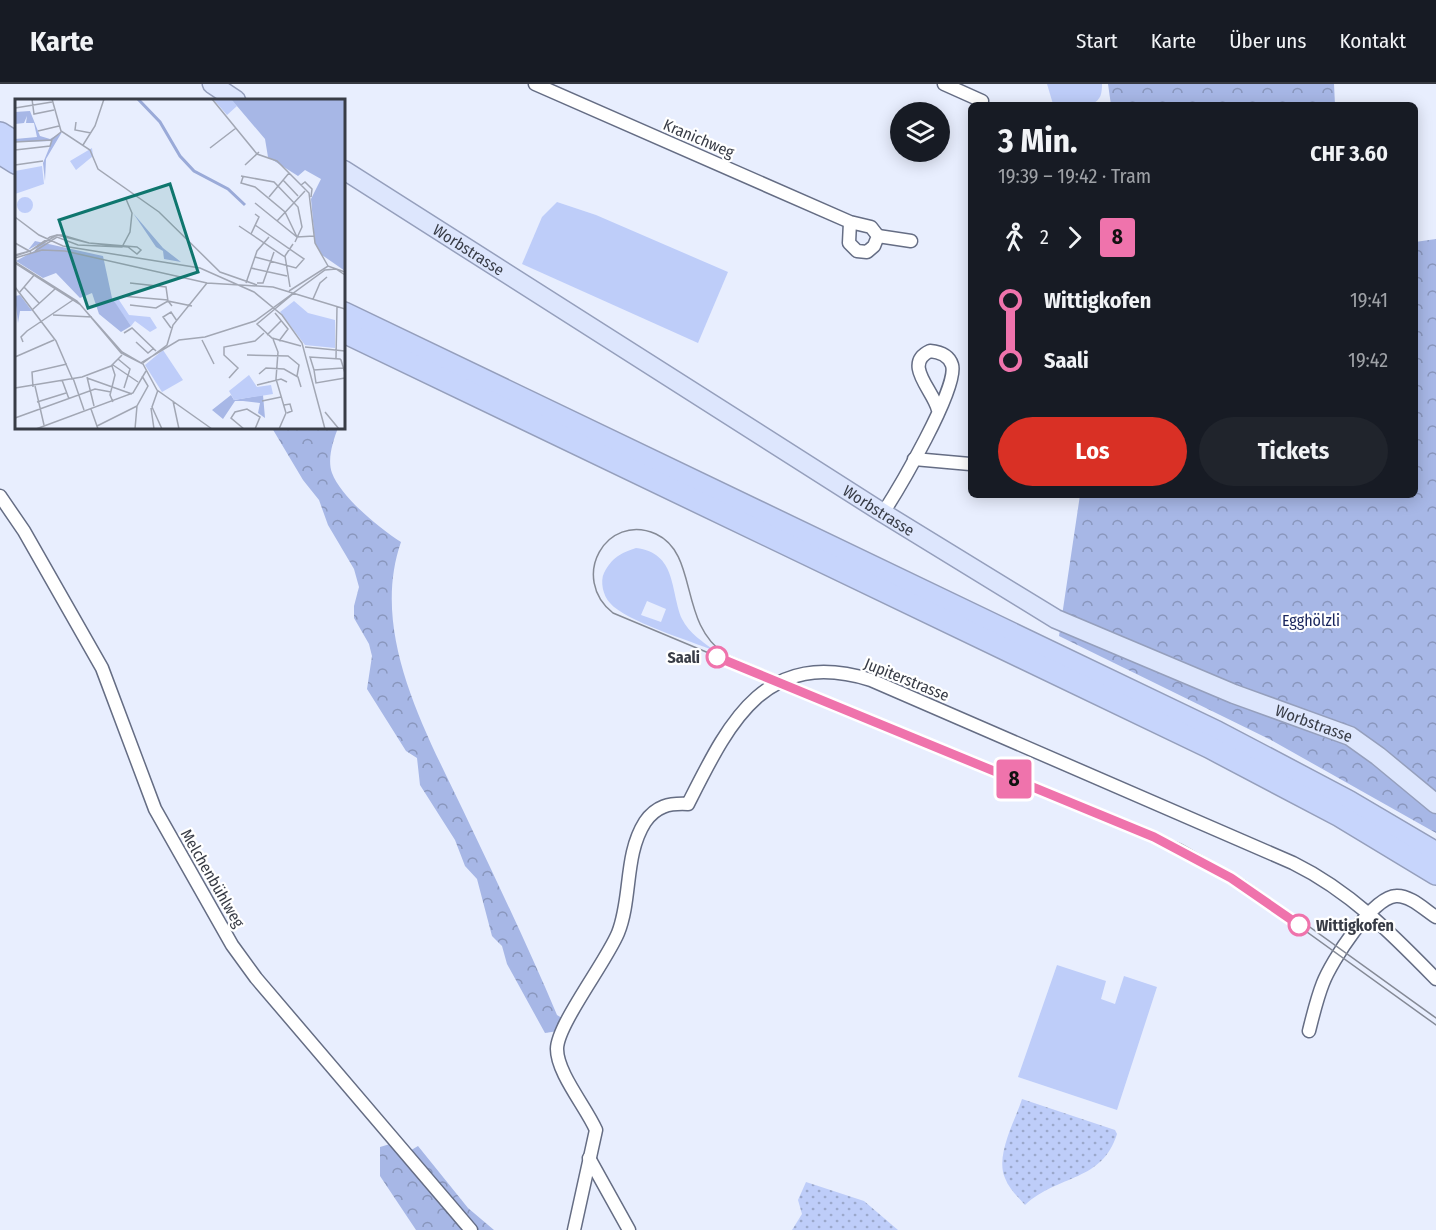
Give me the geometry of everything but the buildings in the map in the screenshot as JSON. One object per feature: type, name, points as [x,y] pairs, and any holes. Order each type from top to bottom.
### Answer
[{"type":"highway","points":[[0,133],[15,142]]},
{"type":"highway","points":[[0,153],[15,162]]},
{"type":"highway","points":[[345,313],[1200,724],[1340,796],[1436,853]]},
{"type":"highway","points":[[345,332],[1217,751],[1340,816],[1436,874]]},
{"type":"main road","points":[[212,84],[234,99]]},
{"type":"main road","name":"Worbstrasse","points":[[345,171],[883,513],[1068,625],[1234,694],[1350,736],[1436,804]]},
{"type":"street","name":"Kranichweg","points":[[535,84],[850,222],[861,222],[871,227],[878,236]]},
{"type":"street","points":[[944,84],[982,101]]},
{"type":"street","points":[[850,222],[849,243],[857,251],[867,252],[874,246],[878,236],[911,241]]},
{"type":"street","points":[[883,513],[914,459],[938,410]]},
{"type":"street","points":[[914,459],[968,464]]},
{"type":"street","name":"Melchenbühlweg","points":[[0,496],[24,531],[102,668],[154,809],[232,945],[262,986],[471,1230]]},
{"type":"street","name":"Jupiterstrasse","points":[[574,1230],[596,1130],[561,1066],[557,1049],[560,1032],[606,961],[619,930],[638,835],[649,817],[661,807],[671,803],[688,804],[717,748],[749,705],[774,684],[800,674],[841,672],[888,687],[1293,863],[1325,880],[1370,914],[1436,979]]},
{"type":"street","points":[[1309,1031],[1323,982],[1332,964],[1370,914],[1385,899],[1395,896],[1406,898],[1436,917]]},
{"type":"street","points":[[589,1158],[630,1227],[629,1230]]},
{"type":"shaded area","points":[[1047,84],[1102,84],[1099,98],[1095,102],[1052,102]]},
{"type":"shaded area","points":[[557,202],[596,215],[728,272],[698,343],[522,264],[542,217]]},
{"type":"shaded area","points":[[636,548],[649,551],[659,557],[670,574],[682,619],[692,633],[715,651],[629,617],[610,603],[603,588],[604,573],[613,560]],"holes":[[[647,601],[666,609],[661,622],[641,615]]]},
{"type":"shaded area","points":[[1057,965],[1106,981],[1101,999],[1115,1004],[1124,976],[1157,987],[1117,1110],[1018,1077]]},
{"type":"shaded area","points":[[1022,1099],[1115,1130],[1117,1134],[1110,1150],[1101,1161],[1078,1176],[1038,1195],[1025,1205],[1005,1178],[1002,1159]]},
{"type":"shaded area","points":[[806,1182],[864,1201],[898,1230],[792,1230],[802,1214],[798,1200]]},
{"type":"green space","points":[[1108,84],[1334,84],[1335,102],[1111,102]]},
{"type":"green space","name":"Egghölzli","points":[[1436,239],[1436,833],[1271,740],[1059,636],[1080,498],[1418,498],[1418,242]]},
{"type":"green space","points":[[273,429],[338,429],[330,456],[332,473],[337,482],[352,502],[382,529],[401,542],[393,578],[392,614],[398,651],[408,688],[422,724],[515,920],[557,1015],[565,1020],[558,1031],[545,1033],[507,964],[502,946],[492,936],[477,879],[465,866],[455,840],[420,785],[417,758],[406,751],[367,689],[372,656],[369,644],[354,618],[354,606],[359,587],[354,569],[328,525],[319,500],[303,480]]},
{"type":"green space","points":[[390,1144],[403,1155],[418,1146],[468,1208],[494,1230],[416,1230],[380,1176],[380,1147]]},
{"type":"tram line","points":[[1436,1018],[1246,881],[1181,844],[725,654],[710,641],[700,625],[678,557],[669,544],[656,534],[638,530],[622,532],[609,540],[599,552],[594,567],[594,583],[600,599],[613,613],[1178,849],[1243,886],[1436,1025]]},
{"type":"tram line","name":"8","points":[[717,657],[1154,837],[1231,878],[1299,925]]},
{"type":"place","name":"Saali","points":[[717,657]]},
{"type":"place","name":"Wittigkofen","points":[[1299,925]]}]
